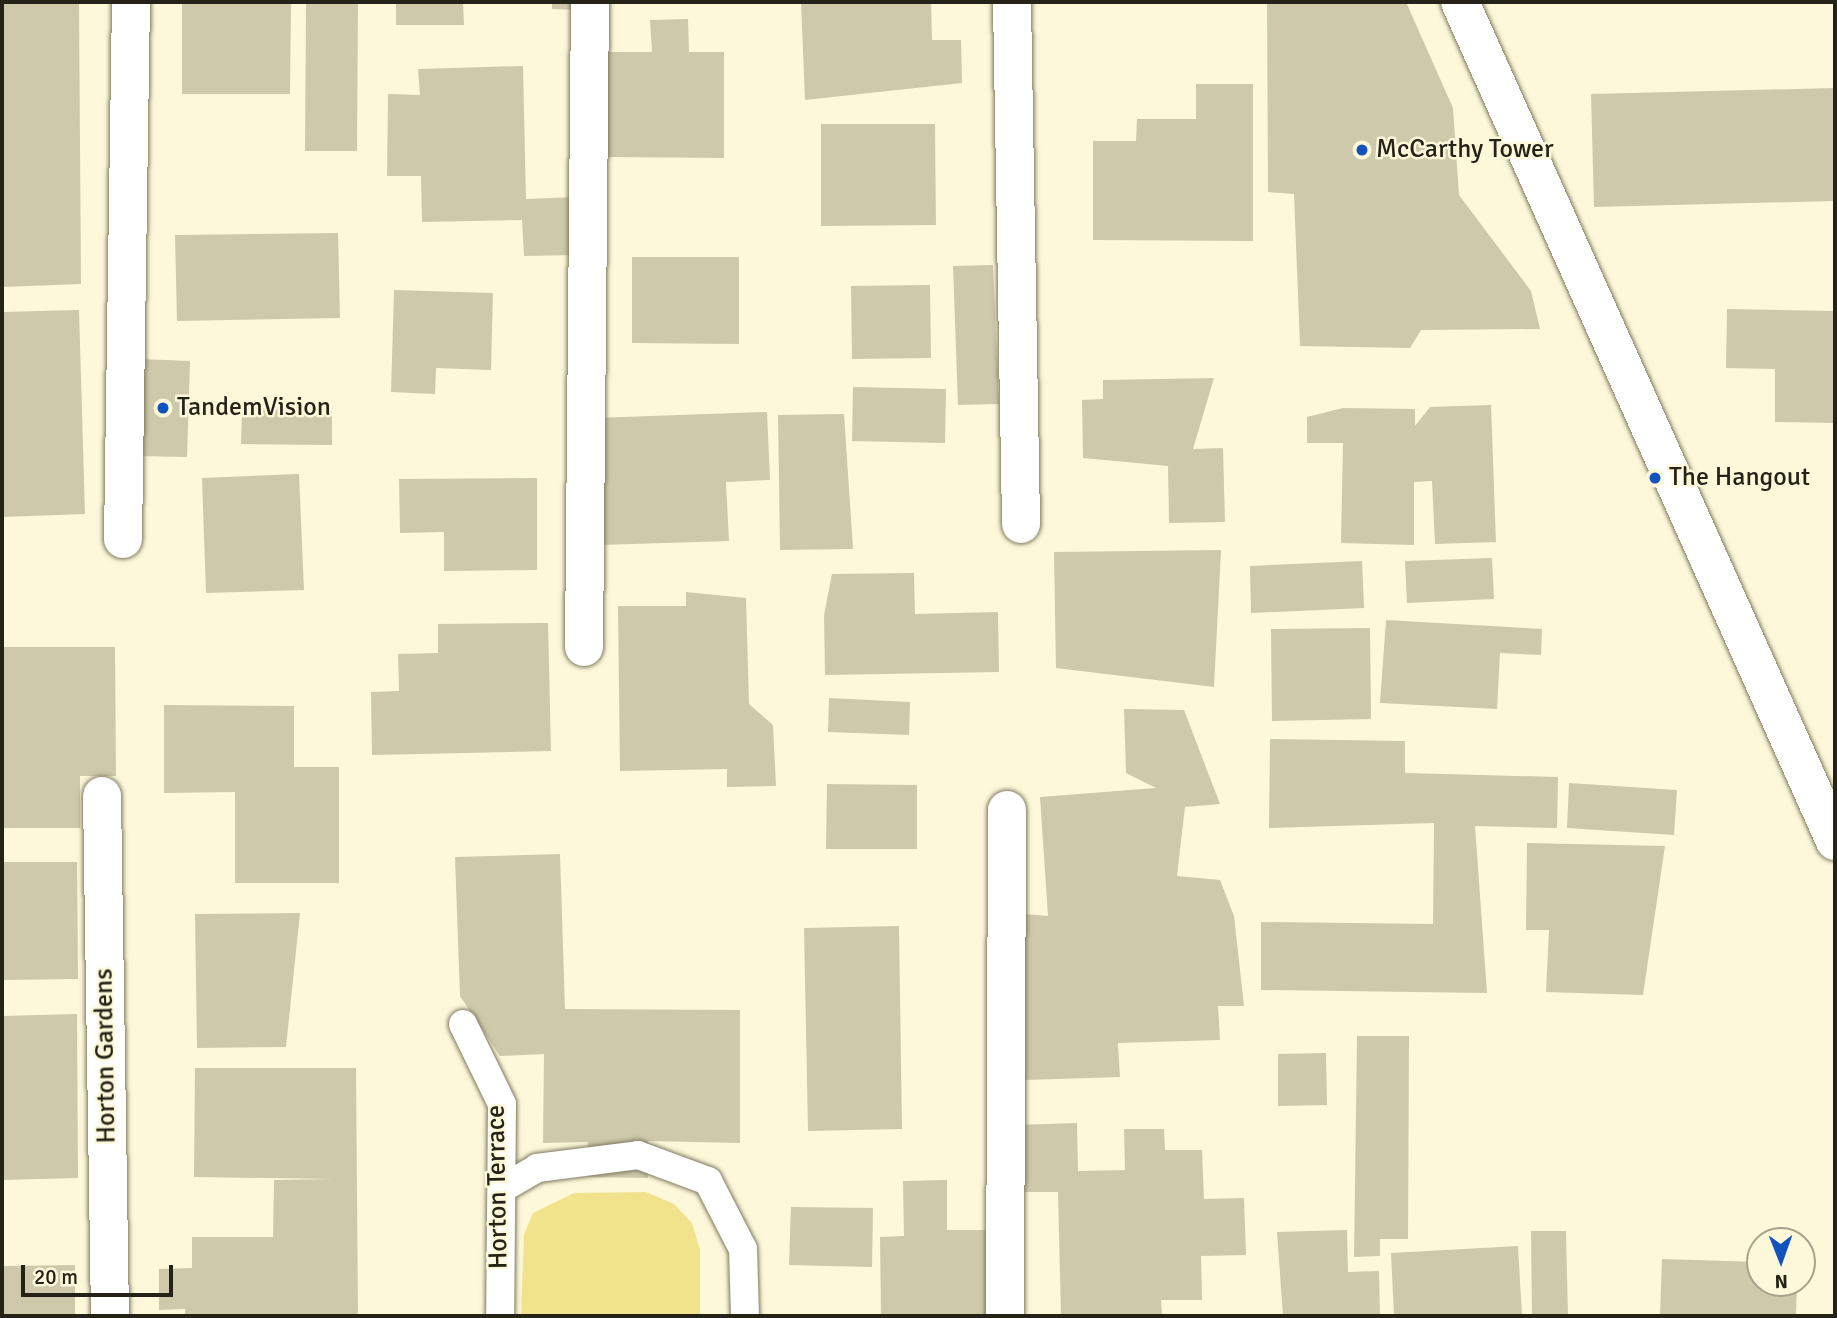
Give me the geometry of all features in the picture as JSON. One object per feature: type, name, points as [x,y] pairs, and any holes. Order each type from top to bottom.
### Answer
[{"type":"street","points":[[123,539],[131,2]]},
{"type":"street","points":[[584,647],[590,2]]},
{"type":"street","points":[[1012,2],[1021,524]]},
{"type":"street","points":[[1460,2],[1835,841]]},
{"type":"street","name":"Horton Gardens","points":[[102,796],[110,1316]]},
{"type":"street","points":[[1005,1316],[1007,810]]},
{"type":"lane","name":"Horton Terrace","points":[[463,1024],[502,1104],[500,1316]]},
{"type":"lane","points":[[503,1188],[537,1168],[638,1155],[708,1181],[743,1249],[746,1316]]},
{"type":"shaded area","points":[[646,1192],[674,1204],[692,1223],[700,1250],[700,1316],[521,1316],[524,1235],[533,1213],[574,1193]]},
{"type":"building","points":[[2,2],[79,2],[81,284],[2,287]]},
{"type":"building","points":[[182,2],[291,2],[290,94],[182,94]]},
{"type":"building","points":[[306,2],[358,2],[357,151],[305,151]]},
{"type":"building","points":[[396,2],[463,2],[464,25],[396,25]]},
{"type":"building","points":[[552,2],[581,2],[581,10],[552,9]]},
{"type":"building","points":[[801,2],[931,2],[932,40],[961,40],[962,83],[805,100]]},
{"type":"building","name":"McCarthy Tower","points":[[1267,2],[1406,2],[1453,108],[1459,195],[1531,291],[1540,329],[1421,330],[1410,348],[1300,346],[1294,194],[1268,192]]},
{"type":"building","points":[[688,19],[689,52],[724,52],[724,158],[605,157],[605,52],[652,52],[650,20]]},
{"type":"building","points":[[523,66],[526,199],[575,197],[577,255],[524,256],[522,220],[422,222],[421,176],[387,176],[388,94],[420,95],[418,69]]},
{"type":"building","points":[[1196,84],[1253,84],[1253,241],[1093,240],[1093,141],[1136,141],[1137,119],[1196,119]]},
{"type":"building","points":[[1835,88],[1835,201],[1594,207],[1591,94]]},
{"type":"building","points":[[821,124],[935,124],[936,225],[821,226]]},
{"type":"building","points":[[338,233],[340,318],[177,321],[175,235]]},
{"type":"building","points":[[632,257],[739,257],[739,344],[632,343]]},
{"type":"building","points":[[993,265],[999,404],[958,405],[953,266]]},
{"type":"building","points":[[930,285],[931,358],[852,359],[851,286]]},
{"type":"building","points":[[394,290],[493,293],[491,370],[436,368],[435,394],[391,392]]},
{"type":"building","points":[[1727,309],[1835,311],[1835,423],[1775,422],[1775,369],[1726,368]]},
{"type":"building","points":[[79,310],[85,514],[2,517],[2,312]]},
{"type":"building","name":"TandemVision","points":[[140,359],[190,361],[187,457],[136,456]]},
{"type":"building","points":[[1214,378],[1193,449],[1223,448],[1225,522],[1169,523],[1168,466],[1083,458],[1082,400],[1103,399],[1103,380]]},
{"type":"building","points":[[853,387],[946,389],[945,443],[852,441]]},
{"type":"building","points":[[1491,405],[1496,542],[1435,544],[1432,481],[1414,482],[1414,545],[1341,543],[1343,443],[1307,443],[1307,417],[1343,408],[1415,409],[1415,426],[1430,407]]},
{"type":"building","points":[[242,408],[332,410],[332,445],[241,444]]},
{"type":"building","points":[[767,412],[770,480],[726,482],[729,541],[600,545],[594,418]]},
{"type":"building","points":[[844,414],[853,549],[780,550],[778,415]]},
{"type":"building","points":[[299,474],[304,590],[206,593],[202,478]]},
{"type":"building","points":[[537,478],[537,570],[444,571],[444,532],[400,533],[399,479]]},
{"type":"building","points":[[1221,550],[1214,687],[1056,668],[1054,552]]},
{"type":"building","points":[[1492,558],[1494,599],[1407,603],[1405,561]]},
{"type":"building","points":[[1362,561],[1364,608],[1251,613],[1250,566]]},
{"type":"building","points":[[914,573],[915,614],[998,612],[999,672],[825,675],[824,615],[832,574]]},
{"type":"building","points":[[686,592],[746,598],[749,704],[773,725],[776,786],[727,787],[727,769],[620,771],[618,606],[686,606]]},
{"type":"building","points":[[1386,620],[1542,629],[1541,655],[1500,653],[1497,709],[1380,703]]},
{"type":"building","points":[[548,623],[551,751],[372,755],[371,692],[399,691],[398,654],[438,653],[438,624]]},
{"type":"building","points":[[1370,628],[1371,719],[1272,721],[1271,629]]},
{"type":"building","points":[[2,647],[115,647],[116,776],[80,776],[80,828],[2,828]]},
{"type":"building","points":[[829,698],[910,702],[909,735],[828,732]]},
{"type":"building","points":[[164,705],[294,706],[294,767],[339,767],[339,883],[235,883],[235,792],[164,793]]},
{"type":"building","points":[[1124,709],[1184,710],[1220,804],[1185,807],[1177,876],[1220,880],[1234,916],[1244,1006],[1218,1006],[1220,1040],[1118,1043],[1120,1077],[1025,1080],[1024,914],[1048,916],[1040,797],[1156,788],[1126,773]]},
{"type":"building","points":[[1270,739],[1405,741],[1405,773],[1558,777],[1557,828],[1475,826],[1487,993],[1261,990],[1261,922],[1433,924],[1434,823],[1269,828]]},
{"type":"building","points":[[1569,783],[1677,790],[1674,835],[1567,828]]},
{"type":"building","points":[[827,784],[917,785],[917,849],[826,849]]},
{"type":"building","points":[[1527,843],[1665,846],[1643,995],[1546,992],[1549,930],[1526,930]]},
{"type":"building","points":[[560,854],[565,1009],[740,1010],[740,1143],[648,1141],[648,1178],[588,1177],[588,1142],[543,1143],[544,1054],[500,1056],[460,996],[455,857]]},
{"type":"building","points":[[2,862],[77,862],[78,979],[2,980]]},
{"type":"building","points":[[300,913],[286,1047],[197,1048],[195,914]]},
{"type":"building","points":[[899,926],[902,1129],[808,1131],[804,928]]},
{"type":"building","points":[[77,1014],[78,1178],[2,1180],[2,1016]]},
{"type":"building","points":[[1357,1036],[1409,1036],[1408,1239],[1380,1239],[1380,1256],[1354,1257]]},
{"type":"building","points":[[1326,1053],[1327,1105],[1278,1106],[1278,1054]]},
{"type":"building","points":[[195,1068],[356,1068],[358,1316],[185,1316],[185,1309],[159,1310],[159,1269],[192,1268],[192,1237],[273,1237],[274,1180],[334,1179],[194,1177]]},
{"type":"building","points":[[1077,1123],[1078,1171],[1125,1170],[1124,1129],[1164,1129],[1165,1150],[1202,1150],[1204,1199],[1244,1198],[1246,1255],[1201,1256],[1202,1300],[1161,1300],[1162,1316],[1061,1316],[1058,1192],[1016,1192],[1014,1125]]},
{"type":"building","points":[[947,1180],[947,1230],[986,1230],[988,1316],[881,1316],[880,1237],[904,1236],[903,1181]]},
{"type":"building","points":[[791,1207],[873,1208],[872,1267],[789,1265]]},
{"type":"building","points":[[1347,1230],[1348,1272],[1379,1271],[1380,1316],[1283,1316],[1277,1232]]},
{"type":"building","points":[[1531,1231],[1566,1231],[1568,1316],[1532,1316]]},
{"type":"building","points":[[1518,1246],[1522,1316],[1394,1316],[1391,1253]]},
{"type":"building","points":[[1662,1259],[1746,1262],[1746,1297],[1797,1297],[1796,1316],[1660,1316]]},
{"type":"building","points":[[75,1265],[75,1316],[2,1316],[2,1266]]},
{"type":"place","name":"McCarthy Tower","points":[[1362,150]]},
{"type":"place","name":"TandemVision","points":[[163,408]]},
{"type":"place","name":"The Hangout","points":[[1655,478]]}]
